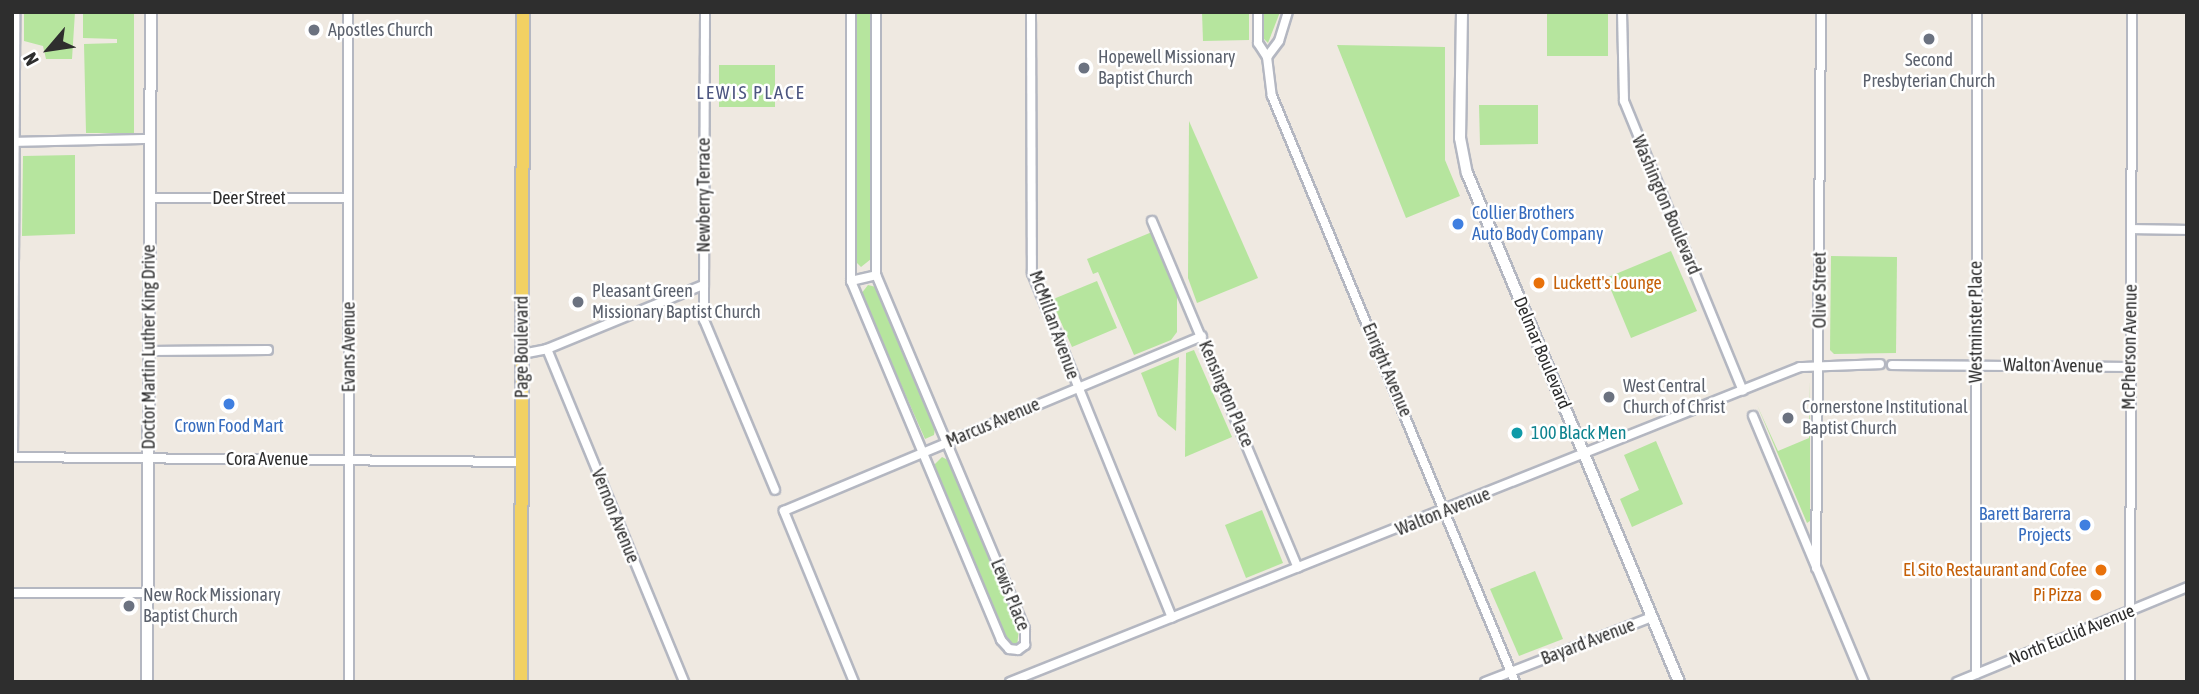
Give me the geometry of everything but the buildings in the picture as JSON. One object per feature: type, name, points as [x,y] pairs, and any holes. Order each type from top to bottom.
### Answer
[{"type":"main road","name":"Doctor Martin Luther King Drive","points":[[147,682],[151,12]]},
{"type":"main road","name":"Page Boulevard","points":[[521,682],[523,12]]},
{"type":"main road","name":"Delmar Boulevard","points":[[1462,12],[1462,158],[1679,682]]},
{"type":"street","points":[[13,457],[15,12]]},
{"type":"street","name":"Evans Avenue","points":[[348,12],[349,682]]},
{"type":"street","name":"Newberry Terrace","points":[[705,12],[704,320],[775,490]]},
{"type":"street","name":"Lewis Place","points":[[851,12],[851,281],[1001,640],[1009,649],[1018,650],[1025,645],[1026,629],[876,275],[876,12]]},
{"type":"street","name":"McMillan Avenue","points":[[1031,12],[1032,273],[1172,618]]},
{"type":"street","name":"Enright Avenue","points":[[1258,12],[1258,43],[1267,57],[1272,96],[1515,682]]},
{"type":"street","points":[[1267,57],[1279,41],[1288,12]]},
{"type":"street","name":"Washington Boulevard","points":[[1622,12],[1623,101],[1744,391]]},
{"type":"street","name":"Olive Street","points":[[1816,568],[1821,12]]},
{"type":"street","name":"Westminster Place","points":[[1976,674],[1977,12]]},
{"type":"street","name":"McPherson Avenue","points":[[2130,682],[2132,12]]},
{"type":"street","points":[[14,142],[150,139]]},
{"type":"street","name":"Deer Street","points":[[150,198],[348,198]]},
{"type":"street","name":"Kensington Place","points":[[1152,221],[1298,568]]},
{"type":"street","points":[[2132,229],[2187,230]]},
{"type":"street","points":[[851,281],[876,275]]},
{"type":"street","points":[[522,354],[547,349],[704,285]]},
{"type":"street","name":"Marcus Avenue","points":[[854,682],[784,511],[1202,336]]},
{"type":"street","name":"Vernon Avenue","points":[[547,349],[684,682]]},
{"type":"street","points":[[149,351],[268,350]]},
{"type":"street","name":"Walton Avenue","points":[[1010,682],[1445,512],[1800,367],[1819,364],[1880,364]]},
{"type":"street","name":"Walton Avenue","points":[[1892,365],[2129,367]]},
{"type":"street","points":[[1753,416],[1864,682]]},
{"type":"street","name":"Cora Avenue","points":[[13,457],[522,462]]},
{"type":"street","name":"North Euclid Avenue","points":[[1957,682],[2187,587]]},
{"type":"street","points":[[12,593],[148,593]]},
{"type":"street","name":"Bayard Avenue","points":[[1485,682],[1652,617]]},
{"type":"green space","points":[[24,12],[75,12],[72,59],[46,59],[43,46],[24,41]]},
{"type":"green space","points":[[83,12],[134,12],[134,133],[86,133],[84,44],[117,43],[117,39],[83,38]]},
{"type":"green space","points":[[855,12],[872,12],[871,259],[861,267],[854,260]]},
{"type":"green space","points":[[1202,12],[1249,12],[1249,40],[1203,41]]},
{"type":"green space","points":[[1263,12],[1280,12],[1268,43],[1263,38]]},
{"type":"green space","points":[[1547,12],[1608,12],[1608,56],[1547,56]]},
{"type":"green space","points":[[1337,45],[1445,47],[1445,160],[1460,196],[1406,218]]},
{"type":"green space","points":[[719,65],[775,65],[775,107],[719,107]]},
{"type":"green space","points":[[1479,105],[1538,105],[1538,144],[1480,145]]},
{"type":"green space","points":[[1189,121],[1258,278],[1197,303],[1188,278]]},
{"type":"green space","points":[[75,155],[75,234],[22,236],[23,156]]},
{"type":"green space","points":[[1152,232],[1177,291],[1177,332],[1171,340],[1134,355],[1098,272],[1093,274],[1087,259]]},
{"type":"green space","points":[[1671,251],[1697,311],[1631,338],[1606,278]]},
{"type":"green space","points":[[1831,256],[1897,257],[1896,353],[1834,354],[1830,350]]},
{"type":"green space","points":[[1097,281],[1117,328],[1072,347],[1051,300]]},
{"type":"green space","points":[[868,285],[876,287],[935,428],[934,435],[925,439],[861,294]]},
{"type":"green space","points":[[1194,350],[1232,437],[1185,457],[1186,353]]},
{"type":"green space","points":[[1179,357],[1176,431],[1158,416],[1141,373]]},
{"type":"green space","points":[[1810,381],[1810,521],[1807,523],[1757,405],[1778,451],[1809,438]]},
{"type":"green space","points":[[1656,441],[1683,504],[1632,527],[1620,499],[1639,490],[1624,455]]},
{"type":"green space","points":[[942,457],[948,460],[1019,628],[1017,647],[1004,638],[933,466]]},
{"type":"green space","points":[[1262,510],[1283,563],[1246,578],[1225,525]]},
{"type":"green space","points":[[1535,571],[1563,639],[1519,656],[1490,589]]},
{"type":"place","name":"Apostles Church","points":[[314,30]]},
{"type":"place","name":"Second Presbyterian Church","points":[[1929,39]]},
{"type":"place","name":"Hopewell Missionary Baptist Church","points":[[1084,68]]},
{"type":"place","name":"Collier Brothers Auto Body Company","points":[[1458,224]]},
{"type":"place","name":"Luckett's Lounge","points":[[1539,283]]},
{"type":"place","name":"Pleasant Green Missionary Baptist Church","points":[[578,302]]},
{"type":"place","name":"West Central Church of Christ","points":[[1609,397]]},
{"type":"place","name":"Crown Food Mart","points":[[229,404]]},
{"type":"place","name":"Cornerstone Institutional Baptist Church","points":[[1788,418]]},
{"type":"place","name":"100 Black Men","points":[[1517,433]]},
{"type":"place","name":"Barett Barerra Projects","points":[[2085,525]]},
{"type":"place","name":"El Sito Restaurant and Cofee","points":[[2101,570]]},
{"type":"place","name":"Pi Pizza","points":[[2096,595]]},
{"type":"place","name":"New Rock Missionary Baptist Church","points":[[129,606]]},
{"type":"district","name":"LEWIS PLACE","points":[[751,93]]}]
